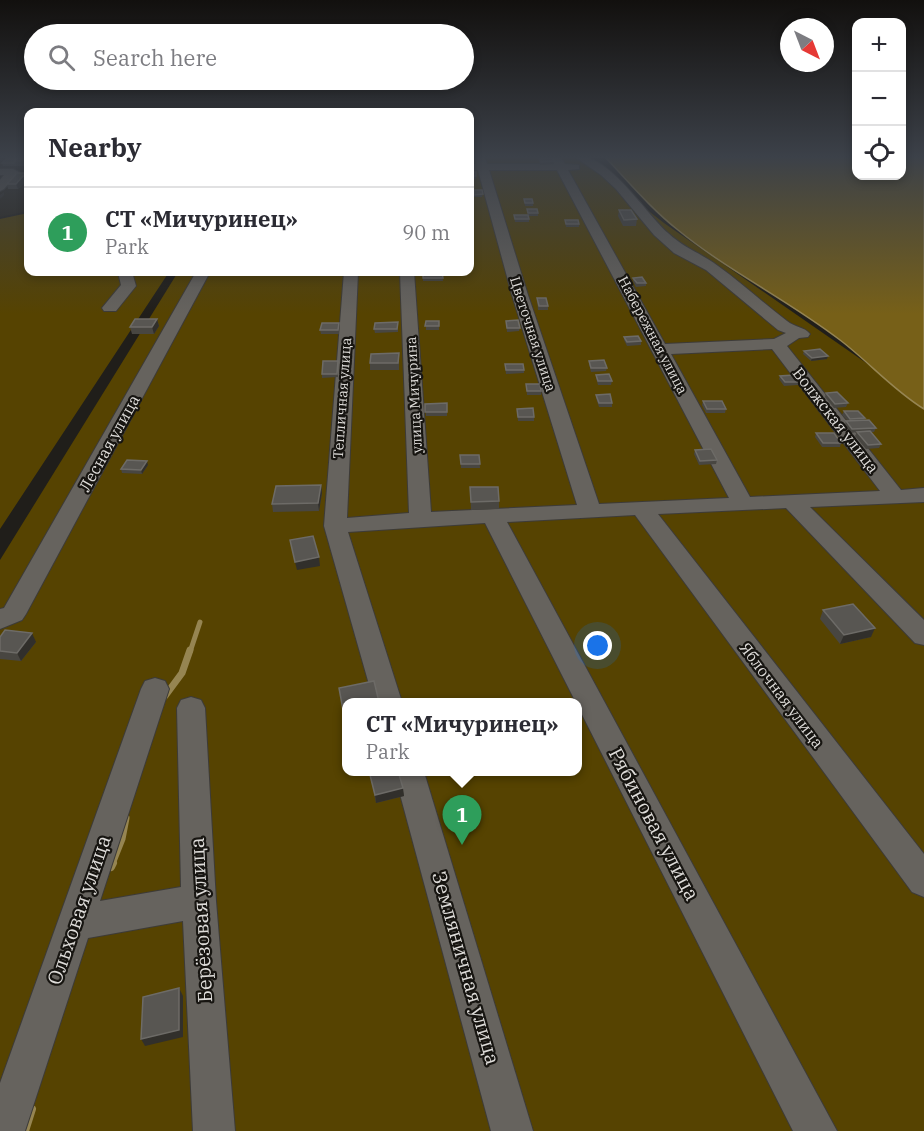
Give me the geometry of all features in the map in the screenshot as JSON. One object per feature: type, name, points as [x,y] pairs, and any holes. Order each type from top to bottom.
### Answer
[{"type":"street","name":"Цветочная улица","points":[[492,209],[590,510]]},
{"type":"street","name":"Набережная улица","points":[[584,209],[743,503]]},
{"type":"street","points":[[639,209],[659,232],[679,250],[711,267],[784,327],[802,334],[777,344],[660,348]]},
{"type":"street","points":[[110,308],[129,286],[126,276]]},
{"type":"street","name":"Лесная улица","points":[[7,617],[66,522],[201,276]]},
{"type":"street","name":"Тепличная улица","points":[[335,525],[351,276]]},
{"type":"street","name":"улица Мичурина","points":[[407,276],[420,519]]},
{"type":"street","name":"Волжская улица","points":[[777,344],[895,496]]},
{"type":"street","points":[[387,698],[335,525],[590,510],[924,495]]},
{"type":"street","points":[[792,501],[924,636]]},
{"type":"street","name":"Яблочная улица","points":[[641,508],[924,881]]},
{"type":"street","name":"Рябиновая улица","points":[[493,516],[816,1131]]},
{"type":"street","name":"Ольховая улица","points":[[4,1131],[89,921],[155,689]]},
{"type":"street","name":"Берёзовая улица","points":[[191,708],[199,901],[214,1131]]},
{"type":"street","name":"Земляничная улица","points":[[410,776],[512,1131]]},
{"type":"street","points":[[89,921],[199,901]]},
{"type":"shaded area","points":[[0,209],[24,209],[24,212],[0,217]]},
{"type":"shaded area","points":[[474,209],[646,209],[924,403],[924,1131],[0,1131],[0,560],[176,276],[474,276]]},
{"type":"shaded area","points":[[654,209],[924,209],[924,409],[820,325],[717,259]]},
{"type":"shaded area","points":[[24,214],[24,276],[166,276],[0,529],[0,219]]},
{"type":"building","points":[[527,209],[537,209],[538,213],[528,213]]},
{"type":"building","points":[[619,210],[631,210],[637,219],[624,220]]},
{"type":"building","points":[[514,215],[528,215],[529,219],[515,219]]},
{"type":"building","points":[[565,220],[578,220],[579,224],[566,224]]},
{"type":"building","points":[[423,276],[443,276],[443,278],[423,278]]},
{"type":"building","points":[[642,277],[646,283],[637,283],[633,278]]},
{"type":"building","points":[[537,298],[546,298],[548,306],[539,306]]},
{"type":"building","points":[[135,319],[157,319],[152,327],[130,327]]},
{"type":"building","points":[[518,320],[520,328],[507,328],[506,321]]},
{"type":"building","points":[[426,321],[439,321],[439,326],[425,326]]},
{"type":"building","points":[[398,322],[397,329],[374,329],[375,323]]},
{"type":"building","points":[[322,323],[339,323],[338,330],[320,330]]},
{"type":"building","points":[[638,336],[641,341],[627,342],[624,337]]},
{"type":"building","points":[[820,349],[828,356],[812,358],[804,351]]},
{"type":"building","points":[[399,353],[398,363],[370,363],[371,354]]},
{"type":"building","points":[[604,360],[607,368],[591,368],[589,361]]},
{"type":"building","points":[[323,361],[338,361],[337,374],[322,374]]},
{"type":"building","points":[[505,364],[523,364],[524,370],[506,370]]},
{"type":"building","points":[[609,374],[612,381],[598,381],[596,375]]},
{"type":"building","points":[[794,375],[799,382],[785,382],[780,376]]},
{"type":"building","points":[[526,384],[540,384],[541,391],[527,391]]},
{"type":"building","points":[[837,392],[848,403],[835,404],[826,393]]},
{"type":"building","points":[[610,394],[612,403],[599,403],[596,395]]},
{"type":"building","points":[[703,401],[722,401],[726,409],[707,409]]},
{"type":"building","points":[[447,403],[447,412],[425,412],[425,404]]},
{"type":"building","points":[[533,408],[534,417],[518,417],[517,409]]},
{"type":"building","points":[[844,411],[858,411],[865,418],[850,419]]},
{"type":"building","points":[[869,420],[876,428],[852,429],[846,421]]},
{"type":"building","points":[[870,431],[881,444],[868,445],[857,432]]},
{"type":"building","points":[[816,433],[834,433],[841,443],[823,443]]},
{"type":"building","points":[[711,449],[717,460],[700,461],[695,450]]},
{"type":"building","points":[[460,455],[479,455],[480,464],[461,464]]},
{"type":"building","points":[[127,460],[147,461],[141,470],[121,469]]},
{"type":"building","points":[[321,485],[318,503],[272,504],[276,486]]},
{"type":"building","points":[[470,487],[498,487],[499,501],[471,502]]},
{"type":"building","points":[[313,536],[319,557],[295,562],[290,540]]},
{"type":"building","points":[[853,604],[875,628],[844,635],[823,610]]},
{"type":"building","points":[[5,630],[32,633],[17,653],[0,651],[0,637]]},
{"type":"building","points":[[374,681],[378,698],[342,698],[342,704],[339,688]]},
{"type":"building","points":[[370,776],[399,776],[403,788],[375,795]]},
{"type":"building","points":[[179,988],[179,1030],[141,1039],[143,997]]},
{"type":"waterway","points":[[190,652],[200,622]]},
{"type":"waterway","points":[[165,696],[182,673],[190,650]]},
{"type":"waterway","points":[[112,864],[122,839],[126,818]]},
{"type":"waterway","points":[[111,867],[113,863]]},
{"type":"waterway","points":[[25,1131],[32,1109]]},
{"type":"place","name":"СТ «Мичуринец»","points":[[462,845]]}]
